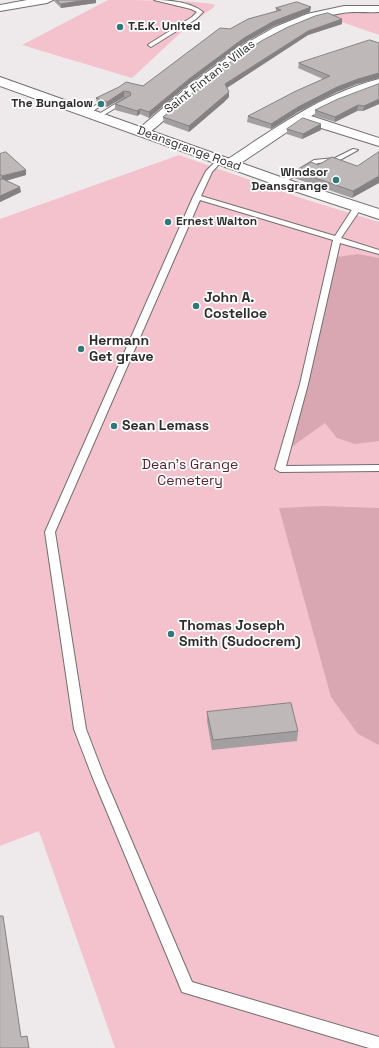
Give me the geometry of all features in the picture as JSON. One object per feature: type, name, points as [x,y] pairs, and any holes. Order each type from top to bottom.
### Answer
[{"type":"main road","name":"Deansgrange Road","points":[[0,81],[94,112],[142,132],[281,182],[379,214]]},
{"type":"street","points":[[0,8],[47,0]]},
{"type":"street","name":"Saint Fintan's Villas","points":[[142,132],[233,57],[270,32],[301,20],[331,11],[377,6]]},
{"type":"street","points":[[225,162],[300,117],[332,100],[379,83]]},
{"type":"street","points":[[300,117],[379,142]]},
{"type":"lane","points":[[151,44],[194,18],[200,12],[193,8],[157,0]]},
{"type":"lane","points":[[94,112],[127,99]]},
{"type":"lane","points":[[281,182],[316,161],[336,160],[355,150]]},
{"type":"lane","points":[[225,162],[209,171],[50,532],[80,729],[98,776],[187,987],[379,1044]]},
{"type":"lane","points":[[197,197],[379,252]]},
{"type":"lane","points":[[358,207],[337,239],[304,384],[280,469],[379,468]]},
{"type":"green space","points":[[108,0],[180,1],[215,5],[190,24],[132,78],[22,45]]},
{"type":"green space","points":[[379,11],[379,35],[322,15],[330,13]]},
{"type":"green space","name":"Dean's Grange Cemetery","points":[[179,155],[304,199],[379,222],[379,1048],[115,1048],[39,831],[0,846],[0,219]]},
{"type":"shaded area","points":[[358,254],[379,258],[379,441],[355,444],[337,438],[325,423],[286,451],[337,257]]},
{"type":"shaded area","points":[[323,506],[379,508],[379,745],[358,734],[331,697],[279,508]]},
{"type":"building","points":[[57,0],[86,0],[61,4]]},
{"type":"building","points":[[297,2],[311,7],[274,21],[244,38],[189,79],[149,112],[140,109],[137,111],[115,104],[131,95],[130,92],[124,91],[107,102],[96,98],[126,82],[143,86],[220,28],[230,29],[248,19],[281,10],[276,8]]},
{"type":"building","points":[[328,13],[342,19],[308,31],[225,84],[229,92],[189,126],[163,117],[238,56],[263,40],[288,27],[315,16]]},
{"type":"building","points":[[370,40],[379,43],[379,73],[337,87],[298,107],[271,124],[248,116],[296,91],[330,76],[299,63]]},
{"type":"building","points":[[379,84],[379,99],[364,106],[358,105],[335,117],[315,110],[338,99]]},
{"type":"building","points":[[303,118],[321,124],[303,134],[287,129]]},
{"type":"building","points":[[6,152],[26,170],[2,176],[0,174],[0,154]]},
{"type":"building","points":[[379,152],[379,176],[353,191],[295,171],[311,162],[318,165],[332,157],[357,166]]},
{"type":"building","points":[[3,179],[20,187],[0,196],[0,180]]},
{"type":"building","points":[[291,703],[298,731],[213,740],[207,712]]},
{"type":"building","points":[[0,916],[3,916],[21,1037],[27,1036],[29,1048],[0,1048]]},
{"type":"place","name":"T.E.K. United","points":[[120,27]]},
{"type":"place","name":"The Bungalow","points":[[101,104]]},
{"type":"place","name":"Windsor Deansgrange","points":[[336,180]]},
{"type":"place","name":"Ernest Walton","points":[[168,222]]},
{"type":"place","name":"John A. Costelloe","points":[[196,306]]},
{"type":"place","name":"Hermann Get grave","points":[[81,349]]},
{"type":"place","name":"Sean Lemass","points":[[114,426]]},
{"type":"place","name":"Thomas Joseph Smith (Sudocrem)","points":[[171,634]]}]
